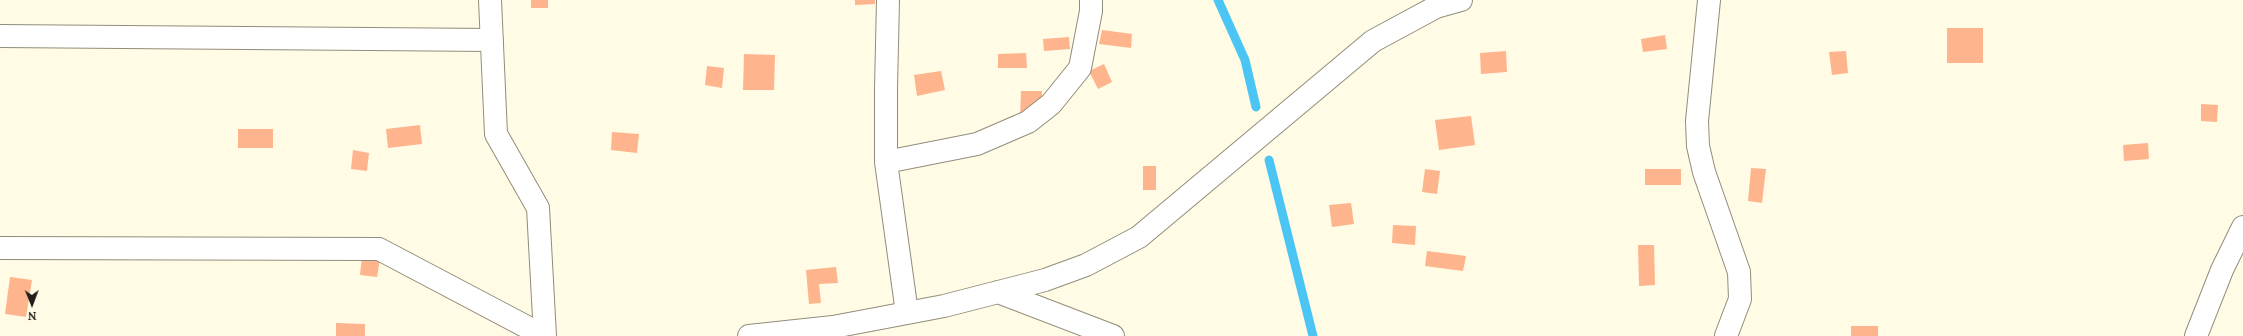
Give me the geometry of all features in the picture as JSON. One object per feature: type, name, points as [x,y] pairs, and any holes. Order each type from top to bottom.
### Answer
[{"type":"street","points":[[490,0],[496,134],[538,208],[545,336]]},
{"type":"street","points":[[888,0],[886,162],[907,313]]},
{"type":"street","points":[[886,162],[977,144],[1028,122],[1051,104],[1080,68],[1091,10],[1091,0]]},
{"type":"street","points":[[749,336],[833,327],[907,313],[1045,280],[1086,265],[1139,237],[1373,42],[1436,7],[1461,0]]},
{"type":"street","points":[[1709,0],[1697,121],[1698,146],[1704,172],[1739,272],[1740,299],[1726,336]]},
{"type":"street","points":[[0,36],[492,40]]},
{"type":"street","points":[[2196,336],[2222,270],[2243,227]]},
{"type":"street","points":[[0,248],[379,249],[545,336]]},
{"type":"street","points":[[998,292],[1113,336]]},
{"type":"building","points":[[531,0],[548,0],[548,8],[531,8]]},
{"type":"building","points":[[855,0],[875,0],[875,4],[855,5]]},
{"type":"building","points":[[1947,28],[1983,28],[1983,63],[1947,63]]},
{"type":"building","points":[[1102,30],[1132,34],[1131,48],[1099,44]]},
{"type":"building","points":[[1665,35],[1667,49],[1643,52],[1641,39]]},
{"type":"building","points":[[1069,37],[1070,49],[1044,51],[1043,39]]},
{"type":"building","points":[[1506,51],[1507,72],[1481,74],[1480,53]]},
{"type":"building","points":[[1846,51],[1848,73],[1832,75],[1829,52]]},
{"type":"building","points":[[1026,53],[1027,68],[998,68],[998,54]]},
{"type":"building","points":[[744,54],[775,55],[774,90],[743,90]]},
{"type":"building","points":[[1104,64],[1112,82],[1098,89],[1089,71]]},
{"type":"building","points":[[707,66],[724,68],[722,88],[705,85]]},
{"type":"building","points":[[941,71],[945,90],[917,96],[914,75]]},
{"type":"building","points":[[1021,91],[1042,91],[1042,119],[1020,119]]},
{"type":"building","points":[[2201,104],[2218,105],[2217,122],[2201,121]]},
{"type":"building","points":[[1471,116],[1475,145],[1439,150],[1435,120]]},
{"type":"building","points":[[420,125],[422,144],[388,148],[386,129]]},
{"type":"building","points":[[238,129],[273,129],[273,148],[238,148]]},
{"type":"building","points":[[612,132],[639,134],[637,153],[611,150]]},
{"type":"building","points":[[2148,143],[2149,159],[2124,161],[2123,145]]},
{"type":"building","points":[[353,150],[369,153],[367,171],[351,169]]},
{"type":"building","points":[[1143,166],[1156,166],[1156,190],[1143,190]]},
{"type":"building","points":[[1751,168],[1766,169],[1762,203],[1748,201]]},
{"type":"building","points":[[1425,169],[1440,171],[1437,194],[1422,192]]},
{"type":"building","points":[[1645,169],[1681,169],[1681,185],[1645,185]]},
{"type":"building","points":[[1351,203],[1354,224],[1332,227],[1329,205]]},
{"type":"building","points":[[1393,225],[1416,226],[1415,245],[1392,243]]},
{"type":"building","points":[[1638,245],[1654,245],[1655,285],[1639,286]]},
{"type":"building","points":[[1427,251],[1466,256],[1463,271],[1425,266]]},
{"type":"building","points":[[362,256],[380,259],[377,277],[360,275]]},
{"type":"building","points":[[836,267],[838,283],[819,284],[821,303],[809,304],[806,270]]},
{"type":"building","points":[[10,277],[32,280],[26,317],[5,314]]},
{"type":"building","points":[[336,323],[365,324],[365,336],[336,336]]},
{"type":"building","points":[[1851,326],[1878,326],[1878,336],[1851,336]]},
{"type":"waterway","points":[[1218,0],[1245,60],[1256,107]]},
{"type":"waterway","points":[[1269,160],[1313,336]]}]
